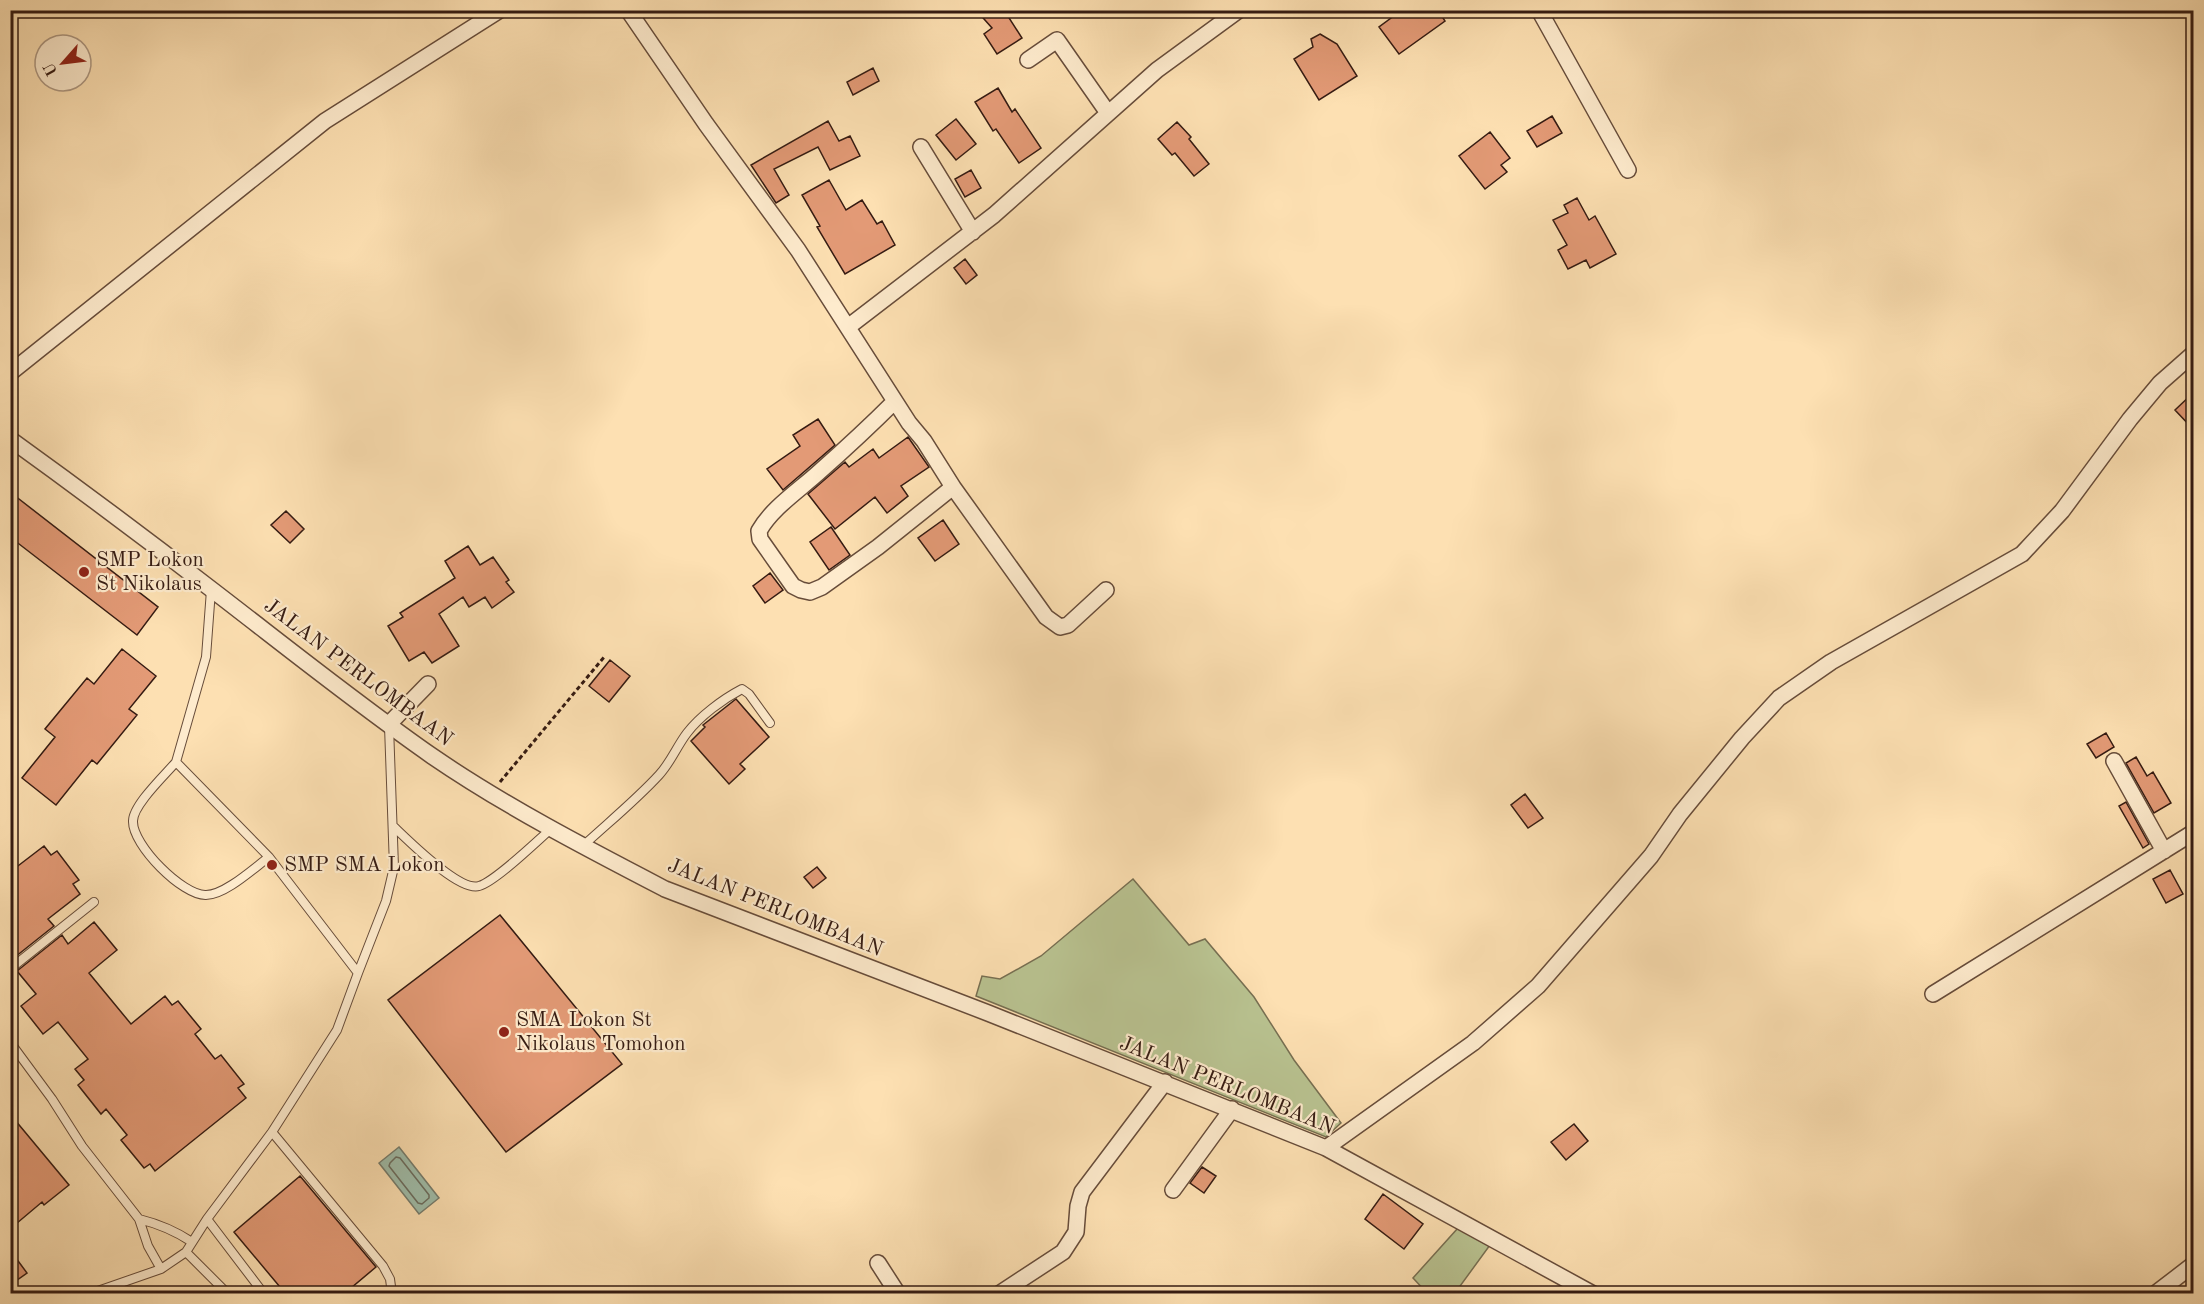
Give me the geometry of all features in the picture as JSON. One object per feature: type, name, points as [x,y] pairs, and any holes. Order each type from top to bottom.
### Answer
[{"type":"street","points":[[10,372],[326,122],[500,10]]},
{"type":"street","points":[[628,10],[739,171],[798,250],[953,487],[1046,617],[1059,627],[1068,625],[1106,590]]},
{"type":"street","points":[[848,327],[973,232],[1157,70],[1239,10]]},
{"type":"street","points":[[1539,10],[1628,170]]},
{"type":"street","points":[[1028,60],[1057,40],[1108,113]]},
{"type":"street","points":[[921,147],[973,232]]},
{"type":"street","points":[[1326,1148],[1473,1043],[1538,986],[1651,856],[1685,807],[1742,738],[1779,698],[1831,662],[2022,554],[2062,511],[2130,419],[2160,383],[2193,353]]},
{"type":"street","points":[[895,401],[861,435],[764,521],[759,531],[760,539],[793,586],[810,592],[822,587],[868,554],[953,487]]},
{"type":"street","name":"JALAN PERLOMBAAN","points":[[16,446],[211,588],[290,651],[434,757],[552,828],[665,889],[1165,1082],[1326,1148],[1593,1293]]},
{"type":"street","points":[[389,724],[428,684]]},
{"type":"street","points":[[2114,761],[2164,851]]},
{"type":"street","points":[[1933,994],[2193,832]]},
{"type":"street","points":[[999,1293],[1063,1252],[1076,1232],[1078,1206],[1082,1192],[1165,1082]]},
{"type":"street","points":[[1173,1190],[1232,1109]]},
{"type":"street","points":[[878,1263],[898,1293]]},
{"type":"street","points":[[2155,1293],[2193,1264]]},
{"type":"lane","points":[[211,588],[206,657],[176,762],[137,808],[132,820],[135,834],[146,851],[178,882],[192,892],[208,896],[227,887],[269,857]]},
{"type":"lane","points":[[584,845],[658,777],[694,725],[733,694],[742,689],[749,694],[770,723]]},
{"type":"lane","points":[[89,1293],[161,1269],[186,1252],[207,1219],[272,1132],[337,1030],[386,901],[394,867],[389,724]]},
{"type":"lane","points":[[176,762],[269,857],[358,973]]},
{"type":"lane","points":[[393,826],[445,872],[462,885],[472,887],[479,886],[493,878],[552,828]]},
{"type":"lane","points":[[10,969],[94,902]]},
{"type":"lane","points":[[10,1042],[52,1099],[82,1146],[139,1220],[148,1246],[161,1269]]},
{"type":"lane","points":[[272,1132],[383,1266],[390,1278],[392,1293]]},
{"type":"lane","points":[[207,1219],[264,1293]]},
{"type":"lane","points":[[139,1220],[160,1224],[192,1242]]},
{"type":"lane","points":[[186,1252],[228,1293]]},
{"type":"path","points":[[491,793],[605,656]]},
{"type":"green space","points":[[1133,879],[1189,945],[1205,939],[1254,997],[1294,1060],[1341,1123],[1326,1137],[976,996],[982,976],[1000,979],[1041,956]]},
{"type":"green space","points":[[1458,1228],[1490,1245],[1455,1293],[1427,1293],[1413,1278]]},
{"type":"water","points":[[399,1147],[439,1198],[419,1214],[379,1163]]},
{"type":"building","points":[[976,10],[1004,10],[1022,38],[997,54],[984,34],[992,28]]},
{"type":"building","points":[[1402,10],[1438,10],[1445,21],[1399,54],[1379,27]]},
{"type":"building","points":[[1320,34],[1337,44],[1357,76],[1319,100],[1294,59],[1313,47],[1311,39]]},
{"type":"building","points":[[873,68],[879,81],[853,95],[847,82]]},
{"type":"building","points":[[998,88],[1012,112],[1015,109],[1041,148],[1019,163],[996,129],[993,131],[975,102]]},
{"type":"building","points":[[1552,116],[1562,133],[1537,147],[1527,131]]},
{"type":"building","points":[[956,119],[976,144],[956,160],[936,135]]},
{"type":"building","points":[[828,121],[839,141],[850,136],[860,156],[830,170],[818,147],[774,169],[789,195],[776,203],[751,165]]},
{"type":"building","points":[[1177,122],[1191,137],[1189,139],[1209,164],[1194,176],[1175,153],[1172,155],[1158,139]]},
{"type":"building","points":[[1490,132],[1510,158],[1501,165],[1507,172],[1485,189],[1459,156]]},
{"type":"building","points":[[971,170],[981,188],[965,197],[955,179]]},
{"type":"building","points":[[829,180],[846,210],[862,200],[877,224],[882,221],[895,245],[845,274],[817,227],[820,226],[802,195]]},
{"type":"building","points":[[1577,198],[1589,220],[1595,216],[1616,254],[1590,268],[1586,260],[1568,269],[1558,250],[1567,245],[1553,220],[1568,213],[1564,205]]},
{"type":"building","points":[[965,259],[977,275],[966,284],[954,268]]},
{"type":"building","points":[[2193,393],[2193,429],[2175,410]]},
{"type":"building","points":[[818,419],[835,445],[783,490],[767,469],[800,446],[793,435]]},
{"type":"building","points":[[908,437],[929,467],[901,486],[908,496],[887,513],[875,497],[835,529],[808,494],[845,462],[849,467],[873,449],[879,458]]},
{"type":"building","name":"SMP Lokon St Nikolaus","points":[[10,492],[158,607],[137,635],[10,537]]},
{"type":"building","points":[[286,511],[304,529],[290,543],[271,525]]},
{"type":"building","points":[[943,520],[959,544],[935,561],[918,538]]},
{"type":"building","points":[[831,527],[850,555],[829,570],[810,542]]},
{"type":"building","points":[[468,546],[480,565],[493,557],[509,580],[506,582],[514,592],[492,608],[485,597],[469,607],[463,597],[439,614],[459,646],[432,663],[424,652],[409,661],[388,626],[403,617],[400,613],[455,578],[445,561]]},
{"type":"building","points":[[770,573],[783,590],[765,603],[753,586]]},
{"type":"building","points":[[122,649],[156,676],[129,709],[137,715],[97,764],[92,760],[56,805],[22,778],[55,737],[45,729],[87,678],[94,684]]},
{"type":"building","points":[[610,660],[630,676],[609,702],[589,686]]},
{"type":"building","points":[[736,699],[769,737],[740,764],[745,769],[729,784],[691,741],[705,727],[703,725]]},
{"type":"building","points":[[2106,733],[2114,747],[2096,758],[2087,744]]},
{"type":"building","points":[[2136,757],[2147,776],[2153,772],[2171,803],[2154,813],[2126,763]]},
{"type":"building","points":[[1525,794],[1543,818],[1528,828],[1511,805]]},
{"type":"building","points":[[2126,802],[2149,844],[2143,848],[2119,806]]},
{"type":"building","points":[[44,846],[51,855],[57,851],[79,880],[73,884],[80,894],[48,919],[54,926],[10,961],[10,872]]},
{"type":"building","points":[[817,867],[826,878],[813,888],[804,877]]},
{"type":"building","points":[[2170,870],[2183,894],[2166,903],[2153,879]]},
{"type":"building","name":"SMA Lokon St Nikolaus Tomohon","points":[[500,915],[622,1064],[506,1152],[388,1000]]},
{"type":"building","points":[[94,922],[117,950],[89,973],[131,1024],[165,996],[172,1005],[178,1001],[201,1029],[195,1034],[215,1059],[221,1055],[244,1084],[238,1088],[246,1098],[155,1171],[150,1164],[144,1168],[121,1140],[127,1135],[106,1109],[101,1114],[78,1085],[84,1080],[75,1069],[88,1059],[58,1022],[43,1034],[21,1006],[36,994],[17,971],[62,935],[68,944]]},
{"type":"building","points":[[10,1114],[69,1185],[44,1205],[42,1202],[10,1229]]},
{"type":"building","points":[[1574,1124],[1588,1141],[1566,1160],[1551,1142]]},
{"type":"building","points":[[1202,1167],[1216,1176],[1204,1193],[1190,1183]]},
{"type":"building","points":[[300,1176],[376,1267],[345,1293],[285,1293],[234,1232]]},
{"type":"building","points":[[1383,1194],[1423,1224],[1404,1249],[1365,1219]]},
{"type":"building","points":[[10,1250],[27,1273],[10,1285]]},
{"type":"place","name":"SMP Lokon St Nikolaus","points":[[84,572]]},
{"type":"place","name":"SMP SMA Lokon","points":[[272,865]]},
{"type":"place","name":"SMA Lokon St Nikolaus Tomohon","points":[[504,1032]]}]
